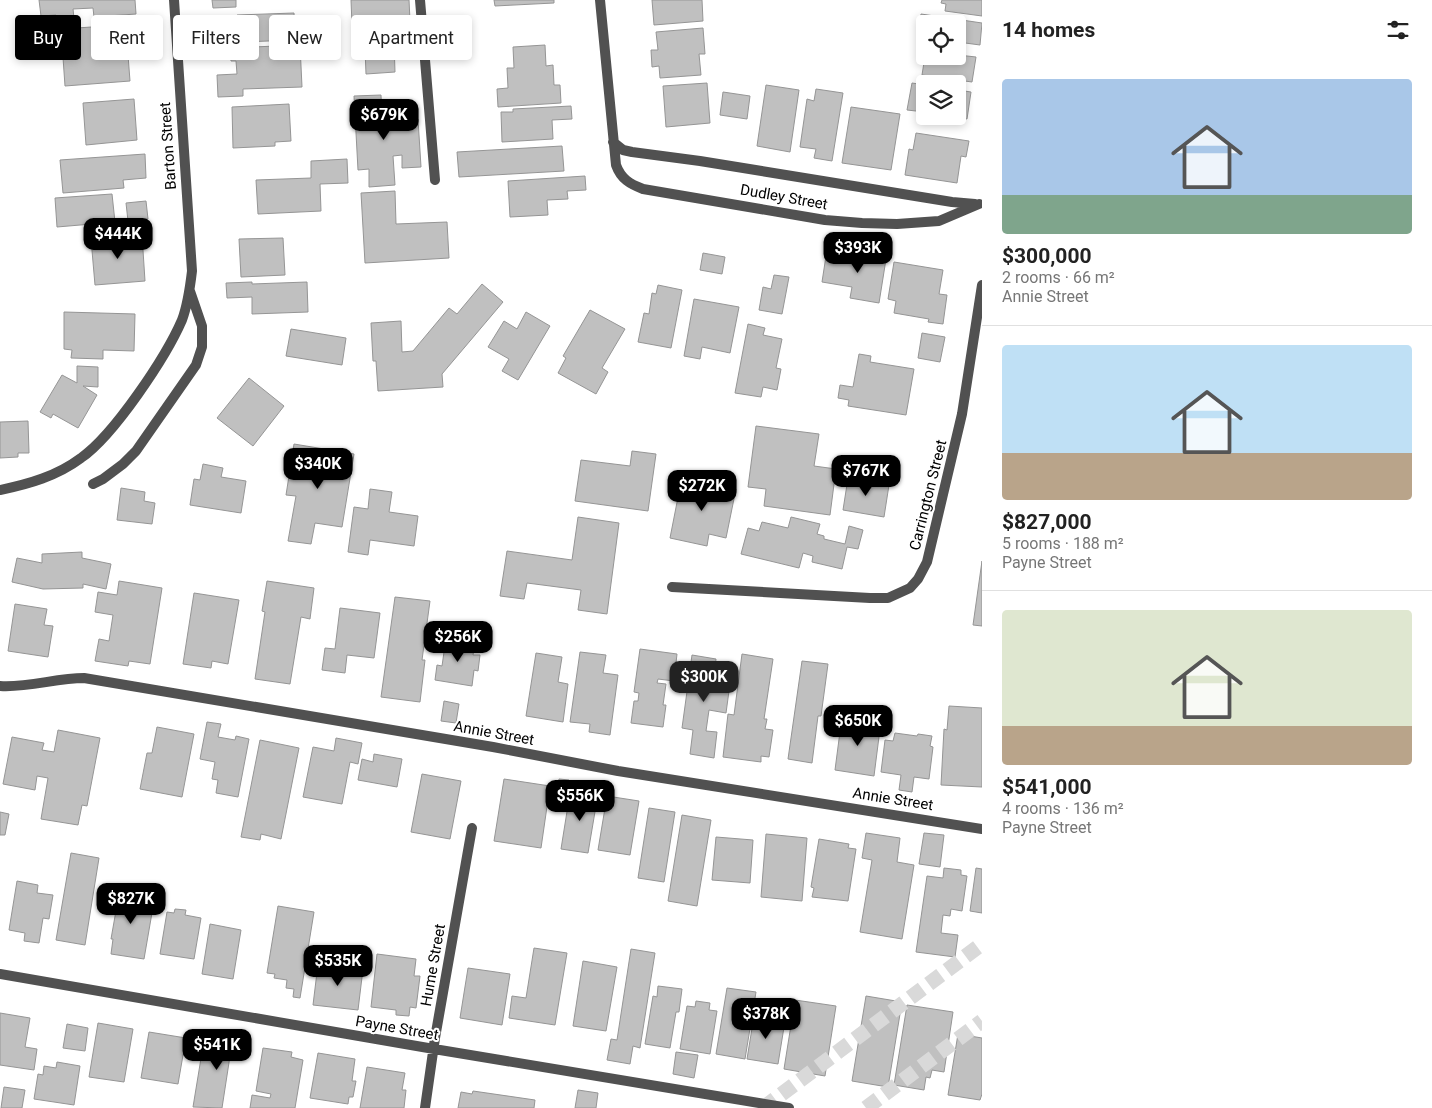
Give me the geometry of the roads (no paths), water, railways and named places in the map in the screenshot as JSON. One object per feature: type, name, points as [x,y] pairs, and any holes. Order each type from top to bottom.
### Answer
[{"type":"street","name":"Barton Street","points":[[0,490],[37,481],[64,469],[83,457],[119,420],[152,373],[182,320],[190,290],[192,271],[174,0]]},
{"type":"street","points":[[420,0],[435,180]]},
{"type":"street","name":"Dudley Street","points":[[600,0],[616,165],[620,174],[629,183],[638,187],[803,216],[862,223],[923,223],[945,219],[981,204]]},
{"type":"street","name":"Dudley Street","points":[[613,142],[623,150],[632,152],[700,161],[952,202],[981,204]]},
{"type":"street","name":"Carrington Street","points":[[672,587],[870,598],[888,598],[910,588],[918,579],[927,562],[934,536],[962,414],[980,316],[982,285]]},
{"type":"street","name":"Barton Street","points":[[93,484],[123,464],[136,451],[196,365],[202,347],[202,326],[190,290]]},
{"type":"street","name":"Annie Street","points":[[0,686],[21,686],[70,678],[84,678],[493,747],[618,771],[982,829]]},
{"type":"street","name":"Hume Street","points":[[425,1108],[472,828]]},
{"type":"street","name":"Payne Street","points":[[0,974],[790,1108]]},
{"type":"tunnel","points":[[763,1108],[982,944]]},
{"type":"tunnel","points":[[866,1108],[982,1021]]}]
